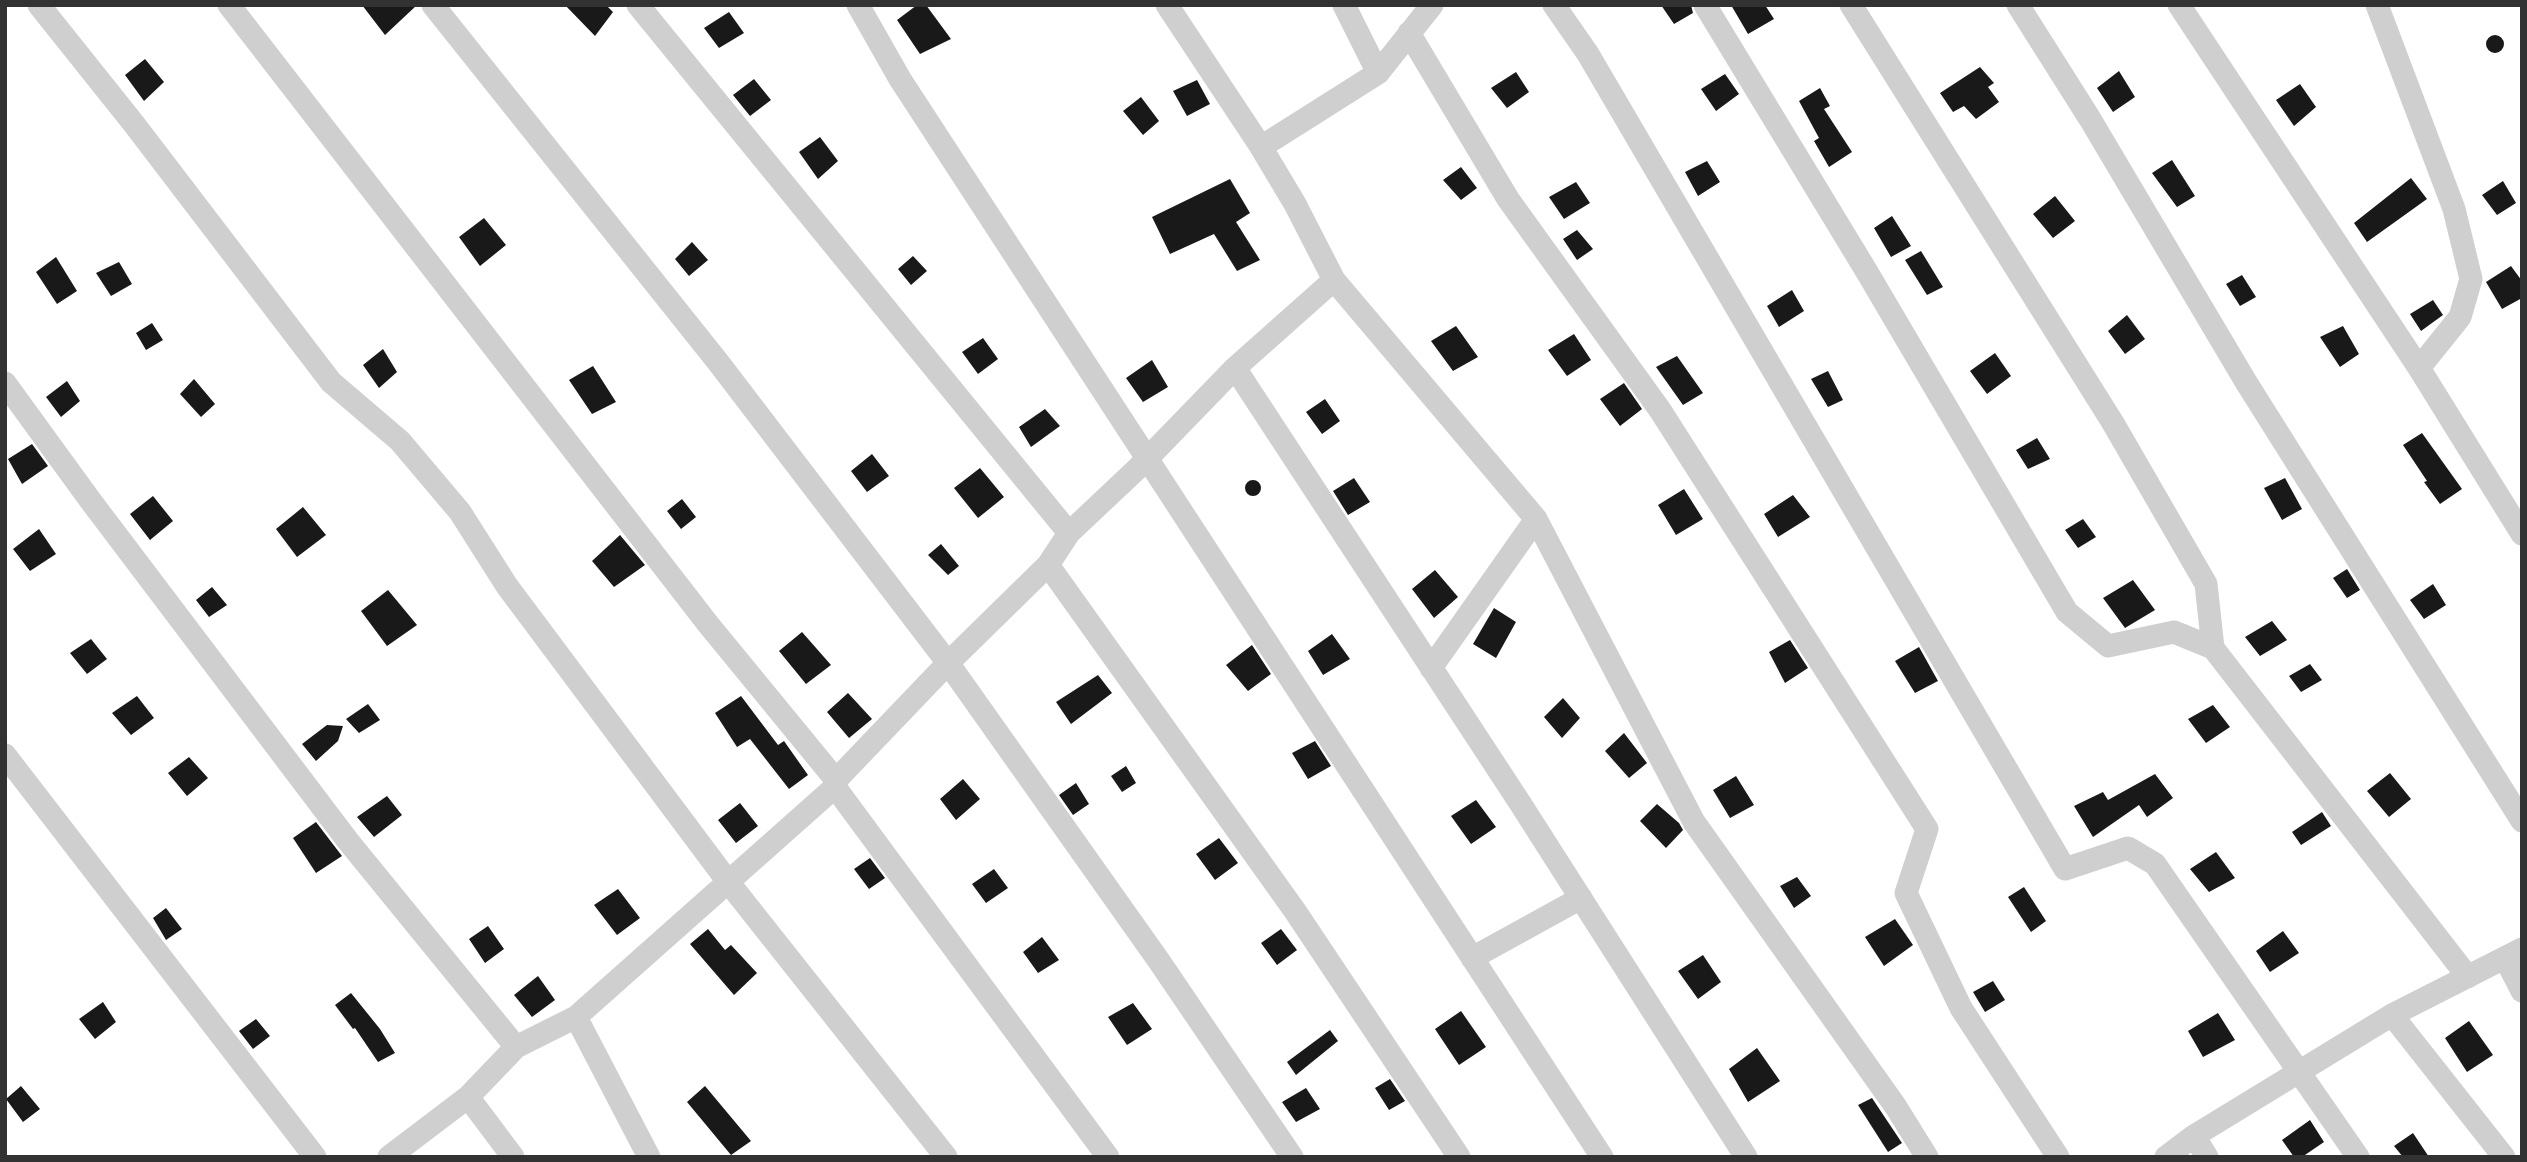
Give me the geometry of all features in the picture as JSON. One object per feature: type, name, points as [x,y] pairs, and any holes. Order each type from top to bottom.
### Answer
[{"type":"street","points":[[39,5],[134,124],[331,382],[400,441],[460,512],[507,586],[729,883],[946,1157]]},
{"type":"street","points":[[229,5],[708,624],[836,783],[1108,1157]]},
{"type":"street","points":[[433,5],[718,362],[948,663],[1159,961],[1292,1157]]},
{"type":"street","points":[[638,5],[1069,533]]},
{"type":"street","points":[[858,5],[900,79],[1602,1157]]},
{"type":"street","points":[[1167,5],[1261,146],[1295,204],[1334,281],[1536,519],[1694,822],[1896,1107],[1927,1157]]},
{"type":"street","points":[[1344,5],[1378,73]]},
{"type":"street","points":[[1261,146],[1378,73],[1432,5]]},
{"type":"street","points":[[1554,5],[1588,54],[2065,869],[2128,848],[2155,864],[2358,1157]]},
{"type":"street","points":[[1705,5],[1867,272],[2067,612],[2108,646],[2174,632],[2213,648],[2468,977]]},
{"type":"street","points":[[1851,5],[2113,423],[2206,584],[2213,648]]},
{"type":"street","points":[[2018,5],[2090,119],[2246,382],[2522,821]]},
{"type":"street","points":[[2179,5],[2419,368],[2522,534]]},
{"type":"street","points":[[2378,5],[2454,209],[2471,279],[2460,317],[2419,368]]},
{"type":"street","points":[[1409,33],[1508,200],[1660,410],[1927,829],[1906,892],[1961,1008],[2058,1157]]},
{"type":"street","points":[[389,1157],[468,1097],[516,1047],[576,1017],[729,883],[836,783],[948,663],[1048,565],[1069,533],[1147,459],[1235,368],[1334,281]]},
{"type":"street","points":[[1235,368],[1581,898],[1746,1157]]},
{"type":"street","points":[[5,383],[98,511],[348,841],[516,1047]]},
{"type":"street","points":[[1431,668],[1536,519]]},
{"type":"street","points":[[1048,565],[1295,911],[1459,1157]]},
{"type":"street","points":[[5,755],[315,1157]]},
{"type":"street","points":[[1472,958],[1581,898]]},
{"type":"street","points":[[2166,1157],[2194,1136],[2299,1070],[2392,1015],[2513,954],[2522,991]]},
{"type":"street","points":[[2392,1015],[2504,1157]]},
{"type":"street","points":[[576,1017],[649,1157]]},
{"type":"street","points":[[468,1097],[513,1157]]},
{"type":"street","points":[[2194,1136],[2207,1157]]},
{"type":"building","points":[[362,5],[417,5],[385,35]]},
{"type":"building","points":[[565,5],[606,5],[613,12],[595,36]]},
{"type":"building","points":[[917,5],[926,5],[951,39],[920,54],[897,20]]},
{"type":"building","points":[[1661,5],[1691,5],[1693,13],[1674,24]]},
{"type":"building","points":[[1731,5],[1765,5],[1774,19],[1748,34]]},
{"type":"building","points":[[729,12],[744,33],[719,48],[704,28]]},
{"type":"building","points":[[2491,35],[2499,35],[2504,44],[2502,51],[2491,53],[2486,48],[2486,40]]},
{"type":"building","points":[[145,59],[164,82],[144,101],[125,75]]},
{"type":"building","points":[[1980,67],[1994,83],[1988,87],[1999,102],[1976,119],[1964,106],[1953,112],[1940,93]]},
{"type":"building","points":[[2119,71],[2135,97],[2113,112],[2097,88]]},
{"type":"building","points":[[1516,72],[1529,92],[1507,108],[1491,88]]},
{"type":"building","points":[[1725,74],[1739,94],[1716,111],[1701,89]]},
{"type":"building","points":[[754,79],[771,100],[750,116],[733,95]]},
{"type":"building","points":[[1197,80],[1210,104],[1187,116],[1173,91]]},
{"type":"building","points":[[2300,84],[2316,107],[2294,126],[2276,100]]},
{"type":"building","points":[[1820,88],[1830,106],[1824,109],[1852,152],[1829,167],[1814,141],[1819,138],[1799,101]]},
{"type":"building","points":[[1141,97],[1159,121],[1143,135],[1123,111]]},
{"type":"building","points":[[820,137],[838,161],[818,179],[799,152]]},
{"type":"building","points":[[2172,160],[2195,196],[2177,207],[2152,173]]},
{"type":"building","points":[[1707,161],[1720,182],[1698,196],[1685,172]]},
{"type":"building","points":[[1461,167],[1477,188],[1461,200],[1443,180]]},
{"type":"building","points":[[2411,178],[2427,199],[2367,242],[2354,223]]},
{"type":"building","points":[[1230,179],[1250,213],[1236,222],[1260,260],[1237,271],[1214,234],[1170,254],[1152,217]]},
{"type":"building","points":[[2503,181],[2516,203],[2497,215],[2482,195]]},
{"type":"building","points":[[1576,182],[1590,203],[1564,219],[1549,197]]},
{"type":"building","points":[[2055,196],[2075,221],[2053,238],[2033,214]]},
{"type":"building","points":[[1892,216],[1911,246],[1891,257],[1874,228]]},
{"type":"building","points":[[484,218],[506,245],[480,266],[459,237]]},
{"type":"building","points":[[1577,230],[1593,249],[1577,260],[1563,239]]},
{"type":"building","points":[[692,242],[708,260],[689,276],[675,259]]},
{"type":"building","points":[[1921,251],[1943,287],[1927,295],[1905,260]]},
{"type":"building","points":[[913,256],[927,271],[911,285],[898,269]]},
{"type":"building","points":[[56,257],[77,291],[57,304],[36,272]]},
{"type":"building","points":[[119,262],[132,284],[111,296],[96,273]]},
{"type":"building","points":[[2511,266],[2522,281],[2522,298],[2502,309],[2486,282]]},
{"type":"building","points":[[2242,275],[2256,297],[2240,306],[2226,284]]},
{"type":"building","points":[[1792,290],[1804,311],[1779,327],[1767,306]]},
{"type":"building","points":[[2433,300],[2443,315],[2421,331],[2410,314]]},
{"type":"building","points":[[2127,315],[2145,339],[2125,354],[2108,331]]},
{"type":"building","points":[[152,323],[163,340],[146,350],[136,333]]},
{"type":"building","points":[[1456,326],[1478,357],[1453,371],[1431,341]]},
{"type":"building","points":[[2343,326],[2359,354],[2340,367],[2320,337]]},
{"type":"building","points":[[1574,334],[1591,360],[1567,376],[1548,350]]},
{"type":"building","points":[[983,338],[998,359],[978,374],[962,352]]},
{"type":"building","points":[[383,349],[397,372],[379,388],[363,365]]},
{"type":"building","points":[[1995,353],[2011,376],[1987,394],[1970,371]]},
{"type":"building","points":[[1677,356],[1703,393],[1683,405],[1656,367]]},
{"type":"building","points":[[1152,360],[1168,387],[1143,402],[1126,378]]},
{"type":"building","points":[[593,366],[616,402],[592,414],[569,380]]},
{"type":"building","points":[[1828,371],[1843,400],[1828,407],[1811,379]]},
{"type":"building","points":[[194,379],[215,404],[201,417],[180,394]]},
{"type":"building","points":[[67,381],[80,401],[61,417],[46,397]]},
{"type":"building","points":[[1624,383],[1642,409],[1620,426],[1600,399]]},
{"type":"building","points":[[1325,399],[1340,421],[1322,434],[1306,412]]},
{"type":"building","points":[[1045,409],[1060,426],[1031,447],[1019,427]]},
{"type":"building","points":[[2422,433],[2462,489],[2440,504],[2403,445]]},
{"type":"building","points":[[2037,438],[2050,459],[2028,469],[2016,450]]},
{"type":"building","points":[[32,444],[48,466],[22,484],[8,459]]},
{"type":"building","points":[[872,454],[889,476],[867,492],[851,471]]},
{"type":"building","points":[[980,468],[1004,497],[978,518],[954,488]]},
{"type":"building","points":[[1354,478],[1370,502],[1348,515],[1333,491]]},
{"type":"building","points":[[2285,478],[2302,509],[2282,520],[2264,488]]},
{"type":"building","points":[[1250,480],[1256,480],[1261,488],[1259,494],[1250,496],[1245,491],[1245,485]]},
{"type":"building","points":[[1684,489],[1703,519],[1676,535],[1658,505]]},
{"type":"building","points":[[1793,495],[1810,517],[1778,537],[1764,514]]},
{"type":"building","points":[[153,496],[173,521],[150,540],[130,514]]},
{"type":"building","points":[[682,499],[696,517],[681,529],[667,511]]},
{"type":"building","points":[[303,507],[326,535],[297,557],[276,529]]},
{"type":"building","points":[[2083,519],[2096,537],[2078,548],[2065,530]]},
{"type":"building","points":[[39,529],[56,554],[30,571],[13,549]]},
{"type":"building","points":[[620,535],[645,565],[614,587],[592,561]]},
{"type":"building","points":[[941,544],[959,566],[948,575],[928,555]]},
{"type":"building","points":[[2347,569],[2360,590],[2347,598],[2333,578]]},
{"type":"building","points":[[1435,570],[1458,597],[1434,618],[1412,589]]},
{"type":"building","points":[[2133,580],[2155,610],[2125,628],[2103,598]]},
{"type":"building","points":[[2433,584],[2446,605],[2424,619],[2410,600]]},
{"type":"building","points":[[212,587],[227,605],[209,617],[196,600]]},
{"type":"building","points":[[388,590],[417,625],[387,646],[361,611]]},
{"type":"building","points":[[1494,608],[1516,622],[1496,658],[1473,644]]},
{"type":"building","points":[[2272,621],[2287,640],[2260,656],[2245,637]]},
{"type":"building","points":[[802,632],[831,665],[806,684],[779,651]]},
{"type":"building","points":[[1332,634],[1350,659],[1323,675],[1308,651]]},
{"type":"building","points":[[91,639],[107,659],[87,674],[70,653]]},
{"type":"building","points":[[1790,640],[1808,668],[1785,683],[1769,652]]},
{"type":"building","points":[[1252,645],[1271,674],[1248,691],[1226,665]]},
{"type":"building","points":[[1919,647],[1938,681],[1915,693],[1895,661]]},
{"type":"building","points":[[2310,664],[2322,680],[2301,692],[2289,676]]},
{"type":"building","points":[[1098,675],[1112,693],[1071,724],[1056,702]]},
{"type":"building","points":[[848,693],[872,719],[849,738],[827,712]]},
{"type":"building","points":[[137,696],[154,718],[131,735],[112,713]]},
{"type":"building","points":[[741,696],[778,745],[784,741],[808,775],[789,789],[750,739],[737,747],[715,713]]},
{"type":"building","points":[[1563,698],[1580,718],[1562,738],[1544,717]]},
{"type":"building","points":[[368,704],[380,720],[359,733],[346,719]]},
{"type":"building","points":[[2213,705],[2230,727],[2206,743],[2188,719]]},
{"type":"building","points":[[327,725],[343,726],[338,741],[316,761],[302,744]]},
{"type":"building","points":[[1624,733],[1647,763],[1629,778],[1605,751]]},
{"type":"building","points":[[1315,741],[1331,766],[1308,779],[1292,753]]},
{"type":"building","points":[[189,757],[208,778],[187,796],[168,773]]},
{"type":"building","points":[[1126,766],[1136,783],[1122,792],[1111,776]]},
{"type":"building","points":[[2390,773],[2411,799],[2389,817],[2367,791]]},
{"type":"building","points":[[2155,774],[2173,798],[2147,817],[2139,805],[2093,837],[2074,806],[2103,792],[2108,800]]},
{"type":"building","points":[[1736,776],[1754,805],[1730,818],[1713,790]]},
{"type":"building","points":[[963,779],[980,799],[956,820],[940,799]]},
{"type":"building","points":[[1076,783],[1089,804],[1073,815],[1059,795]]},
{"type":"building","points":[[387,796],[402,815],[374,837],[357,817]]},
{"type":"building","points":[[1476,800],[1496,827],[1471,844],[1451,816]]},
{"type":"building","points":[[740,803],[758,826],[736,843],[718,820]]},
{"type":"building","points":[[1657,804],[1679,823],[1683,830],[1666,848],[1640,821]]},
{"type":"building","points":[[2322,812],[2331,826],[2301,845],[2292,832]]},
{"type":"building","points":[[316,822],[342,856],[316,873],[293,838]]},
{"type":"building","points":[[1219,838],[1238,863],[1215,880],[1196,854]]},
{"type":"building","points":[[2216,852],[2235,878],[2209,892],[2190,869]]},
{"type":"building","points":[[870,858],[885,878],[869,889],[854,869]]},
{"type":"building","points":[[994,869],[1008,888],[986,903],[972,884]]},
{"type":"building","points":[[1797,877],[1811,896],[1794,908],[1780,886]]},
{"type":"building","points":[[2024,887],[2046,921],[2031,932],[2008,897]]},
{"type":"building","points":[[618,889],[640,918],[617,935],[594,905]]},
{"type":"building","points":[[166,908],[182,929],[166,940],[153,918]]},
{"type":"building","points":[[1895,919],[1913,945],[1884,966],[1865,937]]},
{"type":"building","points":[[488,926],[504,949],[485,963],[469,939]]},
{"type":"building","points":[[708,929],[725,950],[731,945],[757,973],[734,995],[690,944]]},
{"type":"building","points":[[1281,929],[1297,950],[1277,965],[1261,943]]},
{"type":"building","points":[[2283,931],[2299,953],[2270,972],[2256,951]]},
{"type":"building","points":[[1042,937],[1059,960],[1038,973],[1023,952]]},
{"type":"building","points":[[1703,955],[1721,982],[1698,999],[1678,971]]},
{"type":"building","points":[[538,976],[555,1000],[532,1017],[514,995]]},
{"type":"building","points":[[1993,981],[2005,1000],[1985,1012],[1973,992]]},
{"type":"building","points":[[351,993],[395,1053],[378,1062],[355,1028],[353,1029],[335,1005]]},
{"type":"building","points":[[103,1002],[116,1022],[95,1039],[79,1019]]},
{"type":"building","points":[[1133,1003],[1152,1029],[1127,1045],[1108,1017]]},
{"type":"building","points":[[1461,1011],[1486,1047],[1459,1065],[1435,1029]]},
{"type":"building","points":[[2218,1013],[2235,1040],[2203,1057],[2188,1031]]},
{"type":"building","points":[[256,1019],[270,1036],[253,1049],[239,1031]]},
{"type":"building","points":[[2469,1021],[2493,1055],[2467,1072],[2445,1038]]},
{"type":"building","points":[[1330,1030],[1338,1041],[1296,1075],[1287,1062]]},
{"type":"building","points":[[1757,1048],[1780,1081],[1748,1102],[1729,1069]]},
{"type":"building","points":[[1390,1079],[1405,1101],[1389,1110],[1375,1088]]},
{"type":"building","points":[[21,1086],[40,1109],[23,1122],[6,1099]]},
{"type":"building","points":[[705,1086],[751,1141],[731,1155],[687,1102]]},
{"type":"building","points":[[1306,1088],[1320,1109],[1296,1122],[1282,1102]]},
{"type":"building","points":[[1872,1098],[1902,1143],[1888,1152],[1858,1105]]},
{"type":"building","points":[[2310,1120],[2324,1142],[2302,1157],[2294,1157],[2282,1140]]},
{"type":"building","points":[[2413,1133],[2429,1157],[2403,1157],[2394,1146]]}]
